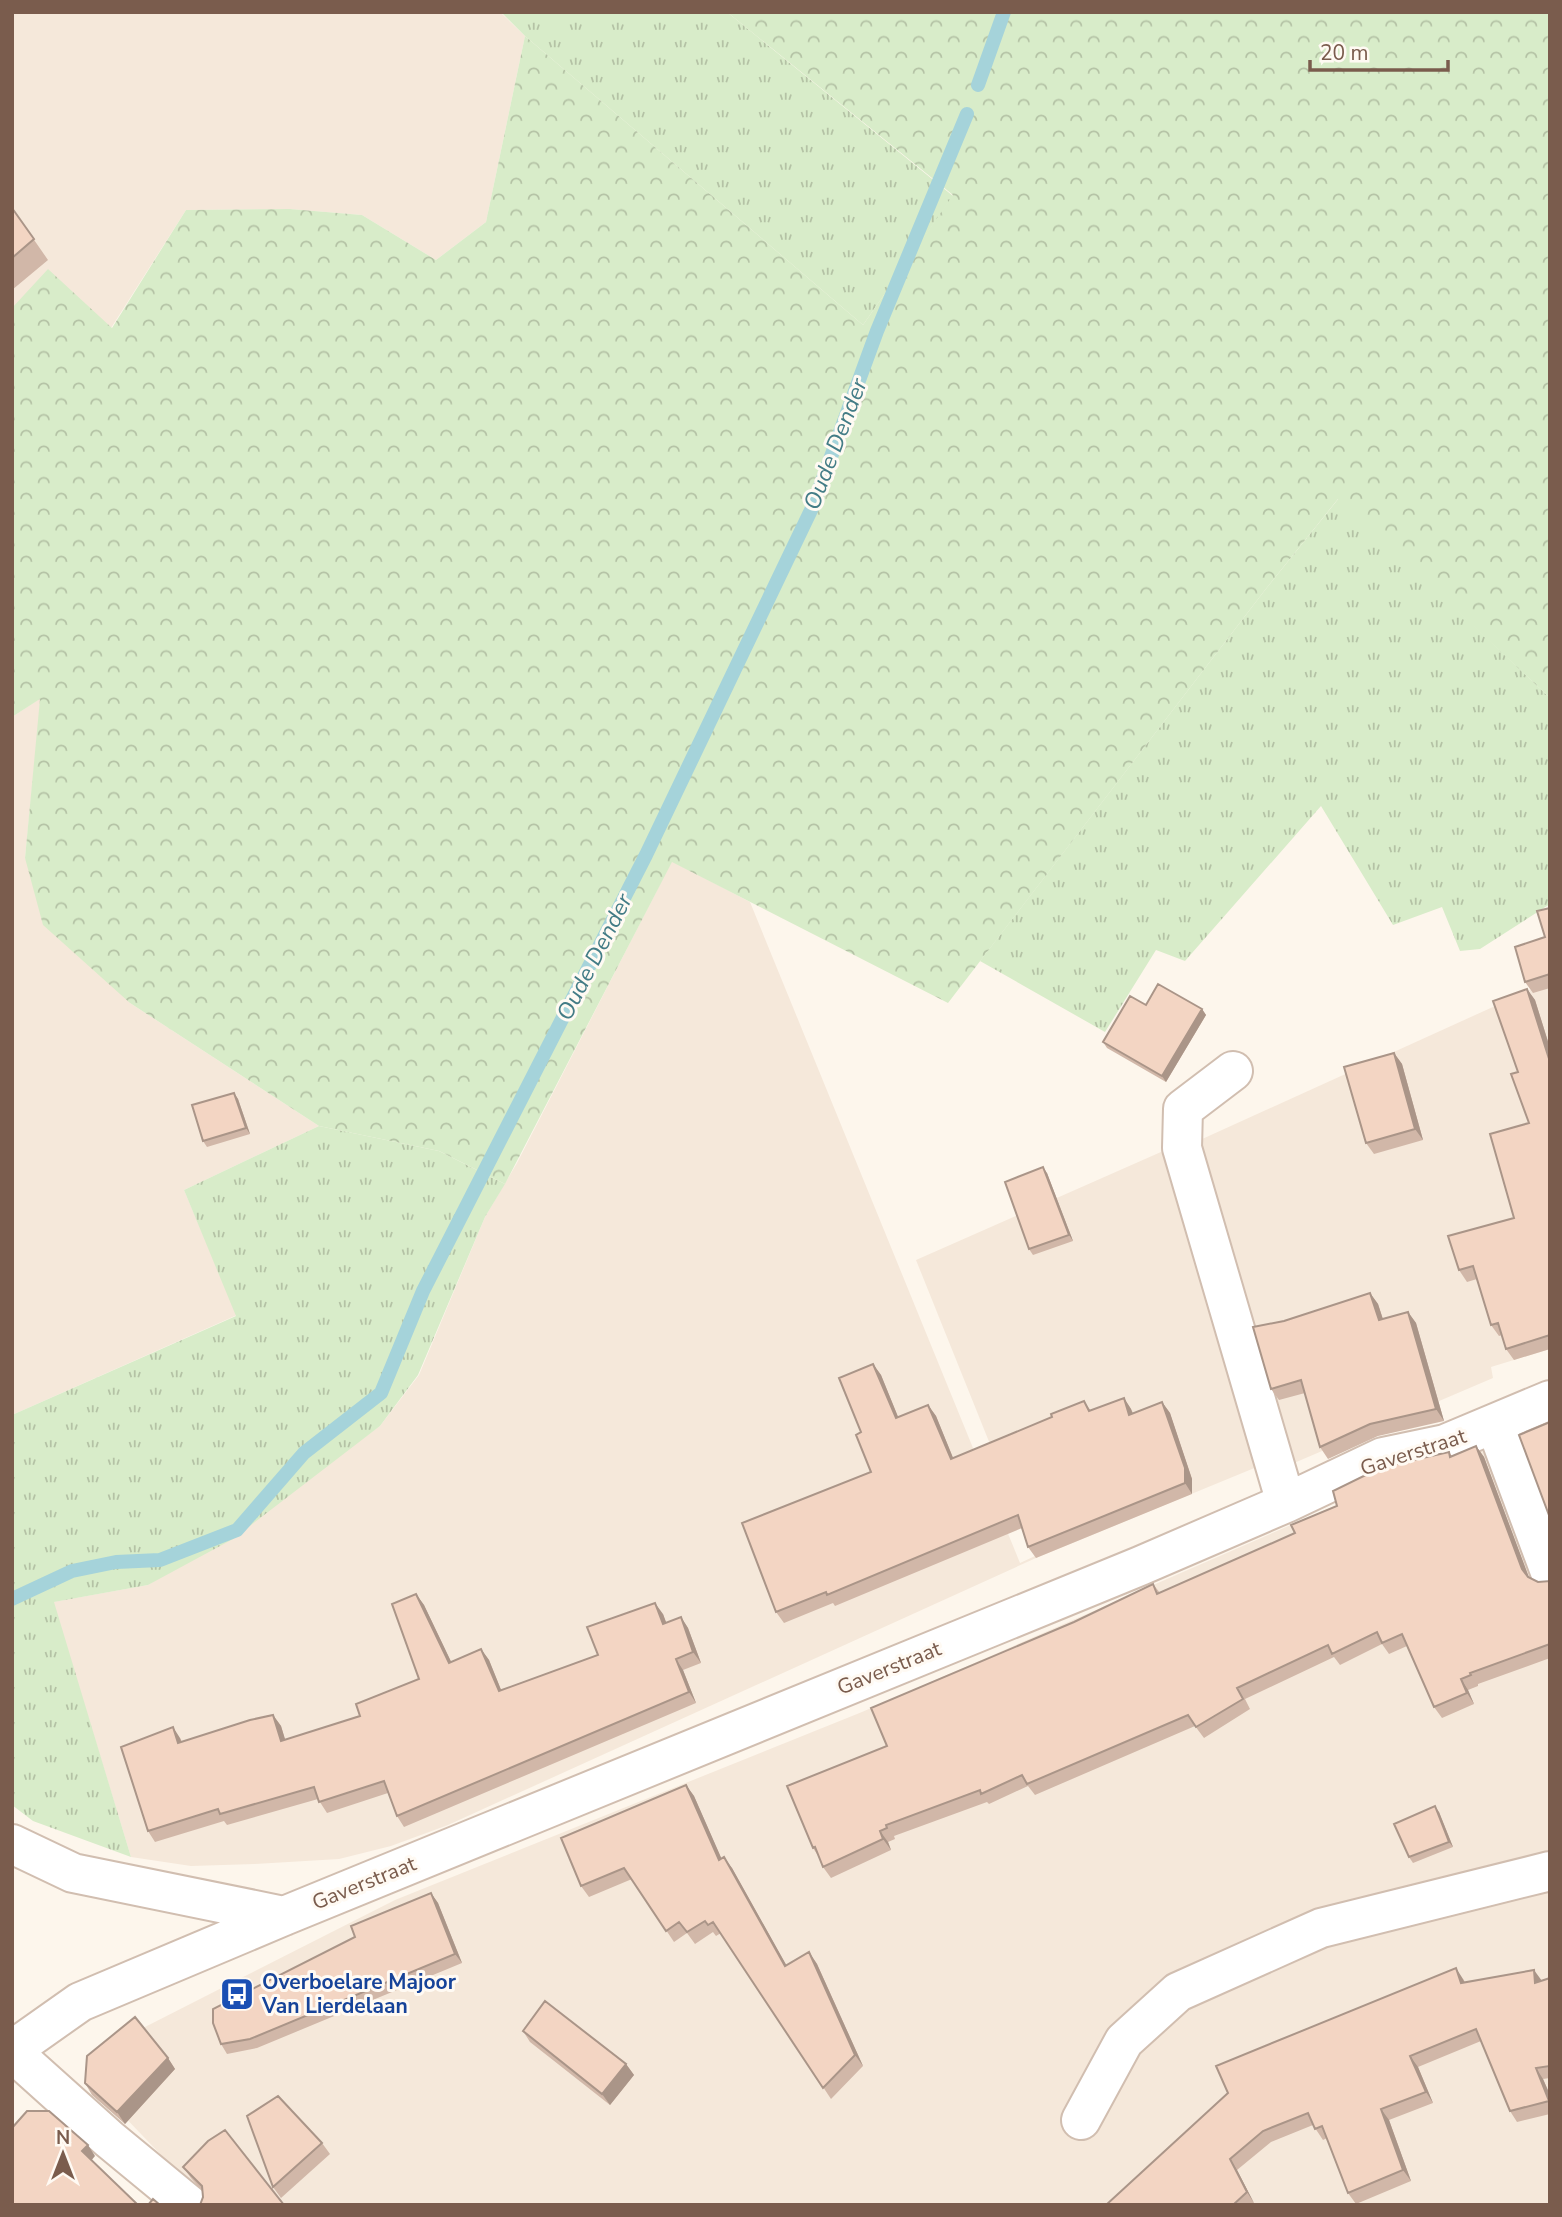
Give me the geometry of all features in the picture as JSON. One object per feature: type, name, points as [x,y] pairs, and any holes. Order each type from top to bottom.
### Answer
[{"type":"street","points":[[1233,1071],[1183,1109],[1182,1148],[1286,1503]]},
{"type":"street","name":"Gaverstraat","points":[[12,2051],[80,2002],[1140,1566],[1384,1457],[1445,1444],[1550,1400]]},
{"type":"street","points":[[1495,1424],[1550,1572]]},
{"type":"street","points":[[12,1844],[73,1873],[284,1916]]},
{"type":"street","points":[[1081,2120],[1124,2041],[1178,1992],[1321,1928],[1550,1871]]},
{"type":"street","points":[[12,2051],[189,2205]]},
{"type":"shaded area","points":[[12,12],[500,12],[525,36],[486,222],[436,260],[362,215],[290,209],[186,210],[111,328],[12,308]]},
{"type":"shaded area","points":[[41,698],[25,858],[130,1003],[319,1126],[184,1190],[237,1315],[12,1415],[12,717]]},
{"type":"shaded area","points":[[672,861],[750,902],[1020,1563],[1035,1556],[916,1260],[1170,1148],[1200,1140],[1550,981],[1550,1349],[1491,1367],[1493,1378],[1294,1463],[1291,1453],[1036,1558],[448,1825],[391,1846],[339,1859],[255,1864],[191,1866],[131,1857],[53,1602],[148,1585],[380,1426],[419,1375],[485,1217],[517,1163]]},
{"type":"shaded area","points":[[1550,1418],[1550,2205],[212,2205],[93,2084],[143,2028],[395,1900],[862,1712],[1371,1490]]},
{"type":"green space","points":[[501,12],[727,12],[953,196],[863,325],[525,36]]},
{"type":"green space","points":[[727,12],[1550,12],[1550,698],[1338,499],[948,1003],[672,862],[505,1184],[439,1151],[319,1126],[130,1003],[43,925],[25,858],[40,699],[12,717],[12,308],[48,269],[112,328],[186,210],[290,209],[362,215],[436,260],[486,222],[525,36],[863,325],[953,195]]},
{"type":"green space","points":[[1339,498],[1550,698],[1550,904],[1480,949],[1460,951],[1442,907],[1393,925],[1321,806],[1185,961],[1156,950],[1105,1032],[980,961],[1265,590]]},
{"type":"green space","points":[[319,1126],[439,1151],[505,1184],[485,1217],[418,1375],[380,1426],[233,1539],[148,1585],[54,1602],[131,1857],[33,1821],[12,1805],[12,1415],[236,1316],[184,1190]]},
{"type":"building","points":[[12,208],[34,239],[12,258]]},
{"type":"building","points":[[1550,908],[1550,974],[1525,982],[1515,947],[1545,937],[1537,911]]},
{"type":"building","points":[[1158,984],[1202,1009],[1162,1076],[1103,1042],[1130,996],[1146,1005]]},
{"type":"building","points":[[1527,989],[1550,1062],[1550,1335],[1506,1349],[1498,1323],[1491,1325],[1473,1266],[1459,1270],[1448,1236],[1514,1218],[1490,1134],[1529,1123],[1511,1074],[1518,1072],[1493,1001]]},
{"type":"building","points":[[1394,1053],[1415,1129],[1366,1143],[1344,1067]]},
{"type":"building","points":[[234,1093],[246,1128],[203,1141],[192,1105]]},
{"type":"building","points":[[1043,1167],[1069,1235],[1029,1249],[1005,1182]]},
{"type":"building","points":[[1370,1293],[1379,1320],[1408,1312],[1436,1409],[1370,1424],[1320,1447],[1301,1380],[1271,1389],[1253,1327],[1284,1321]]},
{"type":"building","points":[[873,1364],[896,1418],[928,1405],[951,1459],[1084,1401],[1089,1411],[1124,1398],[1129,1415],[1162,1402],[1185,1468],[1185,1483],[1028,1547],[1018,1515],[827,1595],[826,1592],[776,1612],[742,1523],[871,1472],[856,1435],[861,1432],[839,1378]]},
{"type":"building","points":[[1550,1422],[1550,1518],[1519,1435]]},
{"type":"building","points":[[1476,1446],[1522,1569],[1528,1577],[1538,1582],[1550,1581],[1550,1644],[1470,1673],[1471,1675],[1461,1679],[1467,1693],[1434,1707],[1402,1634],[1382,1643],[1377,1632],[1332,1654],[1328,1645],[1237,1688],[1243,1699],[1196,1727],[1188,1715],[1027,1784],[1022,1775],[981,1794],[980,1790],[886,1825],[887,1828],[880,1831],[883,1839],[823,1867],[787,1786],[887,1746],[871,1708],[1074,1622],[1153,1584],[1157,1594],[1295,1533],[1291,1525],[1337,1506],[1333,1491],[1382,1467],[1449,1452],[1450,1457]]},
{"type":"building","points":[[416,1594],[449,1663],[481,1649],[499,1691],[598,1655],[587,1627],[655,1603],[663,1624],[681,1617],[693,1652],[676,1659],[689,1692],[397,1816],[384,1781],[319,1802],[314,1787],[220,1814],[218,1809],[148,1831],[121,1747],[173,1727],[178,1743],[273,1715],[281,1741],[360,1716],[356,1704],[419,1679],[392,1604]]},
{"type":"building","points":[[686,1785],[719,1860],[724,1857],[785,1966],[809,1952],[855,2055],[823,2088],[713,1922],[708,1925],[705,1921],[687,1932],[679,1922],[666,1931],[624,1868],[581,1886],[561,1838]]},
{"type":"building","points":[[1435,1806],[1449,1842],[1409,1857],[1394,1824]]},
{"type":"building","points":[[431,1893],[455,1954],[250,2039],[221,2044],[213,2023],[213,2009],[355,1937],[351,1926]]},
{"type":"building","points":[[1456,1968],[1461,1983],[1534,1970],[1535,1983],[1550,1978],[1550,2066],[1536,2068],[1549,2101],[1510,2111],[1476,2029],[1410,2056],[1426,2092],[1381,2109],[1403,2170],[1348,2193],[1322,2126],[1315,2129],[1308,2113],[1263,2131],[1230,2159],[1247,2192],[1233,2205],[1106,2205],[1228,2093],[1216,2066]]},
{"type":"building","points":[[545,2001],[626,2064],[602,2094],[523,2031]]},
{"type":"building","points":[[135,2017],[168,2058],[117,2112],[85,2083],[87,2056]]},
{"type":"building","points":[[278,2096],[322,2143],[273,2187],[247,2116]]},
{"type":"building","points":[[27,2111],[49,2111],[88,2145],[82,2151],[138,2205],[12,2205],[12,2128]]},
{"type":"building","points":[[225,2130],[284,2205],[200,2205],[203,2197],[202,2186],[183,2167],[208,2141]]},
{"type":"building","points":[[153,2199],[160,2205],[148,2205]]},
{"type":"waterway","name":"Oude Dender","points":[[978,85],[1004,12]]},
{"type":"waterway","name":"Oude Dender","points":[[12,1599],[72,1571],[116,1562],[160,1560],[237,1530],[304,1453],[381,1393],[423,1291],[646,855],[813,506],[877,331],[967,114]]},
{"type":"place","name":"Overboelare Majoor Van Lierdelaan","points":[[237,1994]]}]
